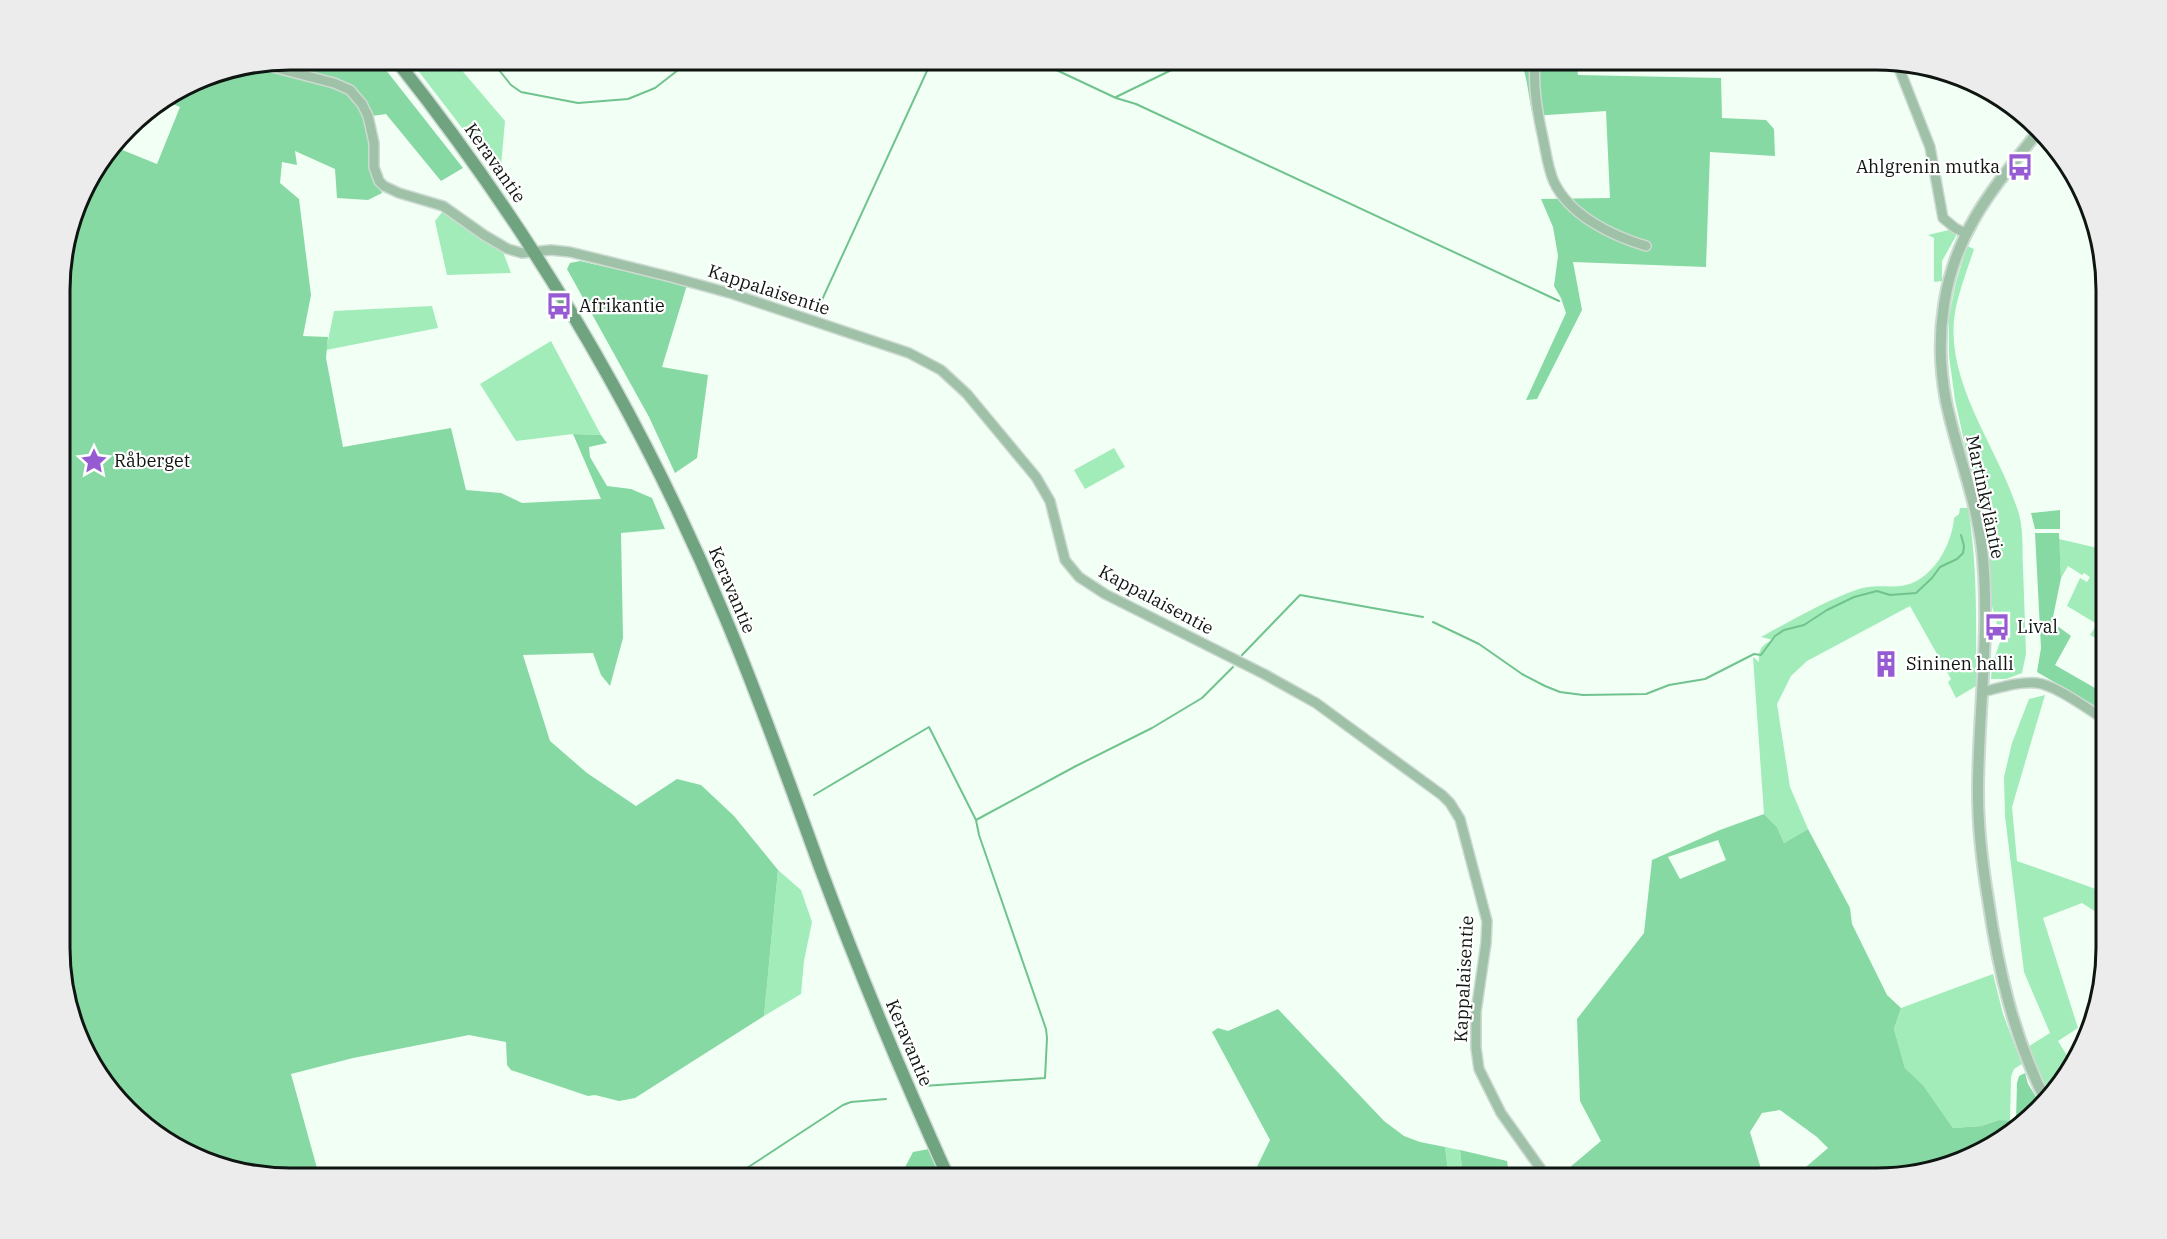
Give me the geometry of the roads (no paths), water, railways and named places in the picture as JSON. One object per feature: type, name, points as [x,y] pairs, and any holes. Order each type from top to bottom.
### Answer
[{"type":"main road","name":"Keravantie","points":[[404,70],[476,165],[534,252],[634,423],[719,604],[769,727],[821,871],[872,1001],[944,1168]]},
{"type":"street","points":[[285,70],[334,83],[350,90],[362,104],[368,116],[374,143],[376,176],[384,186],[399,193],[443,206],[484,236],[508,249],[522,253],[534,252]]},
{"type":"street","points":[[1534,70],[1537,110],[1552,177],[1558,190],[1571,206],[1601,228],[1620,238],[1647,246]]},
{"type":"street","points":[[1900,72],[1930,147],[1943,218],[1965,233]]},
{"type":"street","name":"Martinkyläntie","points":[[2034,137],[1987,197],[1965,233],[1952,266],[1945,297],[1941,356],[1946,400],[1982,546],[1985,611],[1978,793],[1981,852],[1990,915],[2010,1013],[2042,1094]]},
{"type":"street","name":"Kappalaisentie","points":[[534,252],[551,250],[570,252],[734,294],[909,353],[941,370],[967,394],[1036,477],[1050,501],[1065,560],[1079,577],[1105,594],[1264,674],[1316,703],[1442,795],[1460,819],[1487,921],[1476,1011],[1476,1048],[1479,1069],[1501,1113],[1540,1168]]},
{"type":"street","points":[[1982,692],[2006,686],[2037,683],[2050,686],[2096,715]]},
{"type":"waterway","points":[[499,70],[511,85],[521,92],[578,103],[628,99],[655,88],[678,70]]},
{"type":"waterway","points":[[821,302],[927,70]]},
{"type":"waterway","points":[[1056,70],[1116,98],[1136,104],[1559,301]]},
{"type":"waterway","points":[[1116,97],[1171,70]]},
{"type":"waterway","points":[[1433,622],[1479,644],[1522,674],[1560,692],[1583,695],[1646,694],[1669,685],[1705,679],[1754,654],[1761,655],[1775,636],[1784,630],[1804,625],[1827,610],[1854,597],[1877,591],[1890,595],[1916,593],[1940,567],[1957,559],[1963,553],[1961,535]]},
{"type":"waterway","points":[[1242,655],[1300,595],[1423,617]]},
{"type":"waterway","points":[[976,820],[1152,728],[1202,698],[1233,667]]},
{"type":"waterway","points":[[814,795],[929,727],[976,820],[979,835],[1046,1029],[1045,1078],[923,1086]]},
{"type":"waterway","points":[[747,1168],[843,1105],[851,1102],[886,1099]]},
{"type":"place","name":"Ahlgrenin mutka","points":[[2020,167]]},
{"type":"place","name":"Afrikantie","points":[[559,306]]},
{"type":"place","name":"Råberget","points":[[94,461]]},
{"type":"place","name":"Lival","points":[[1997,627]]},
{"type":"place","name":"Sininen halli","points":[[1886,664]]}]
